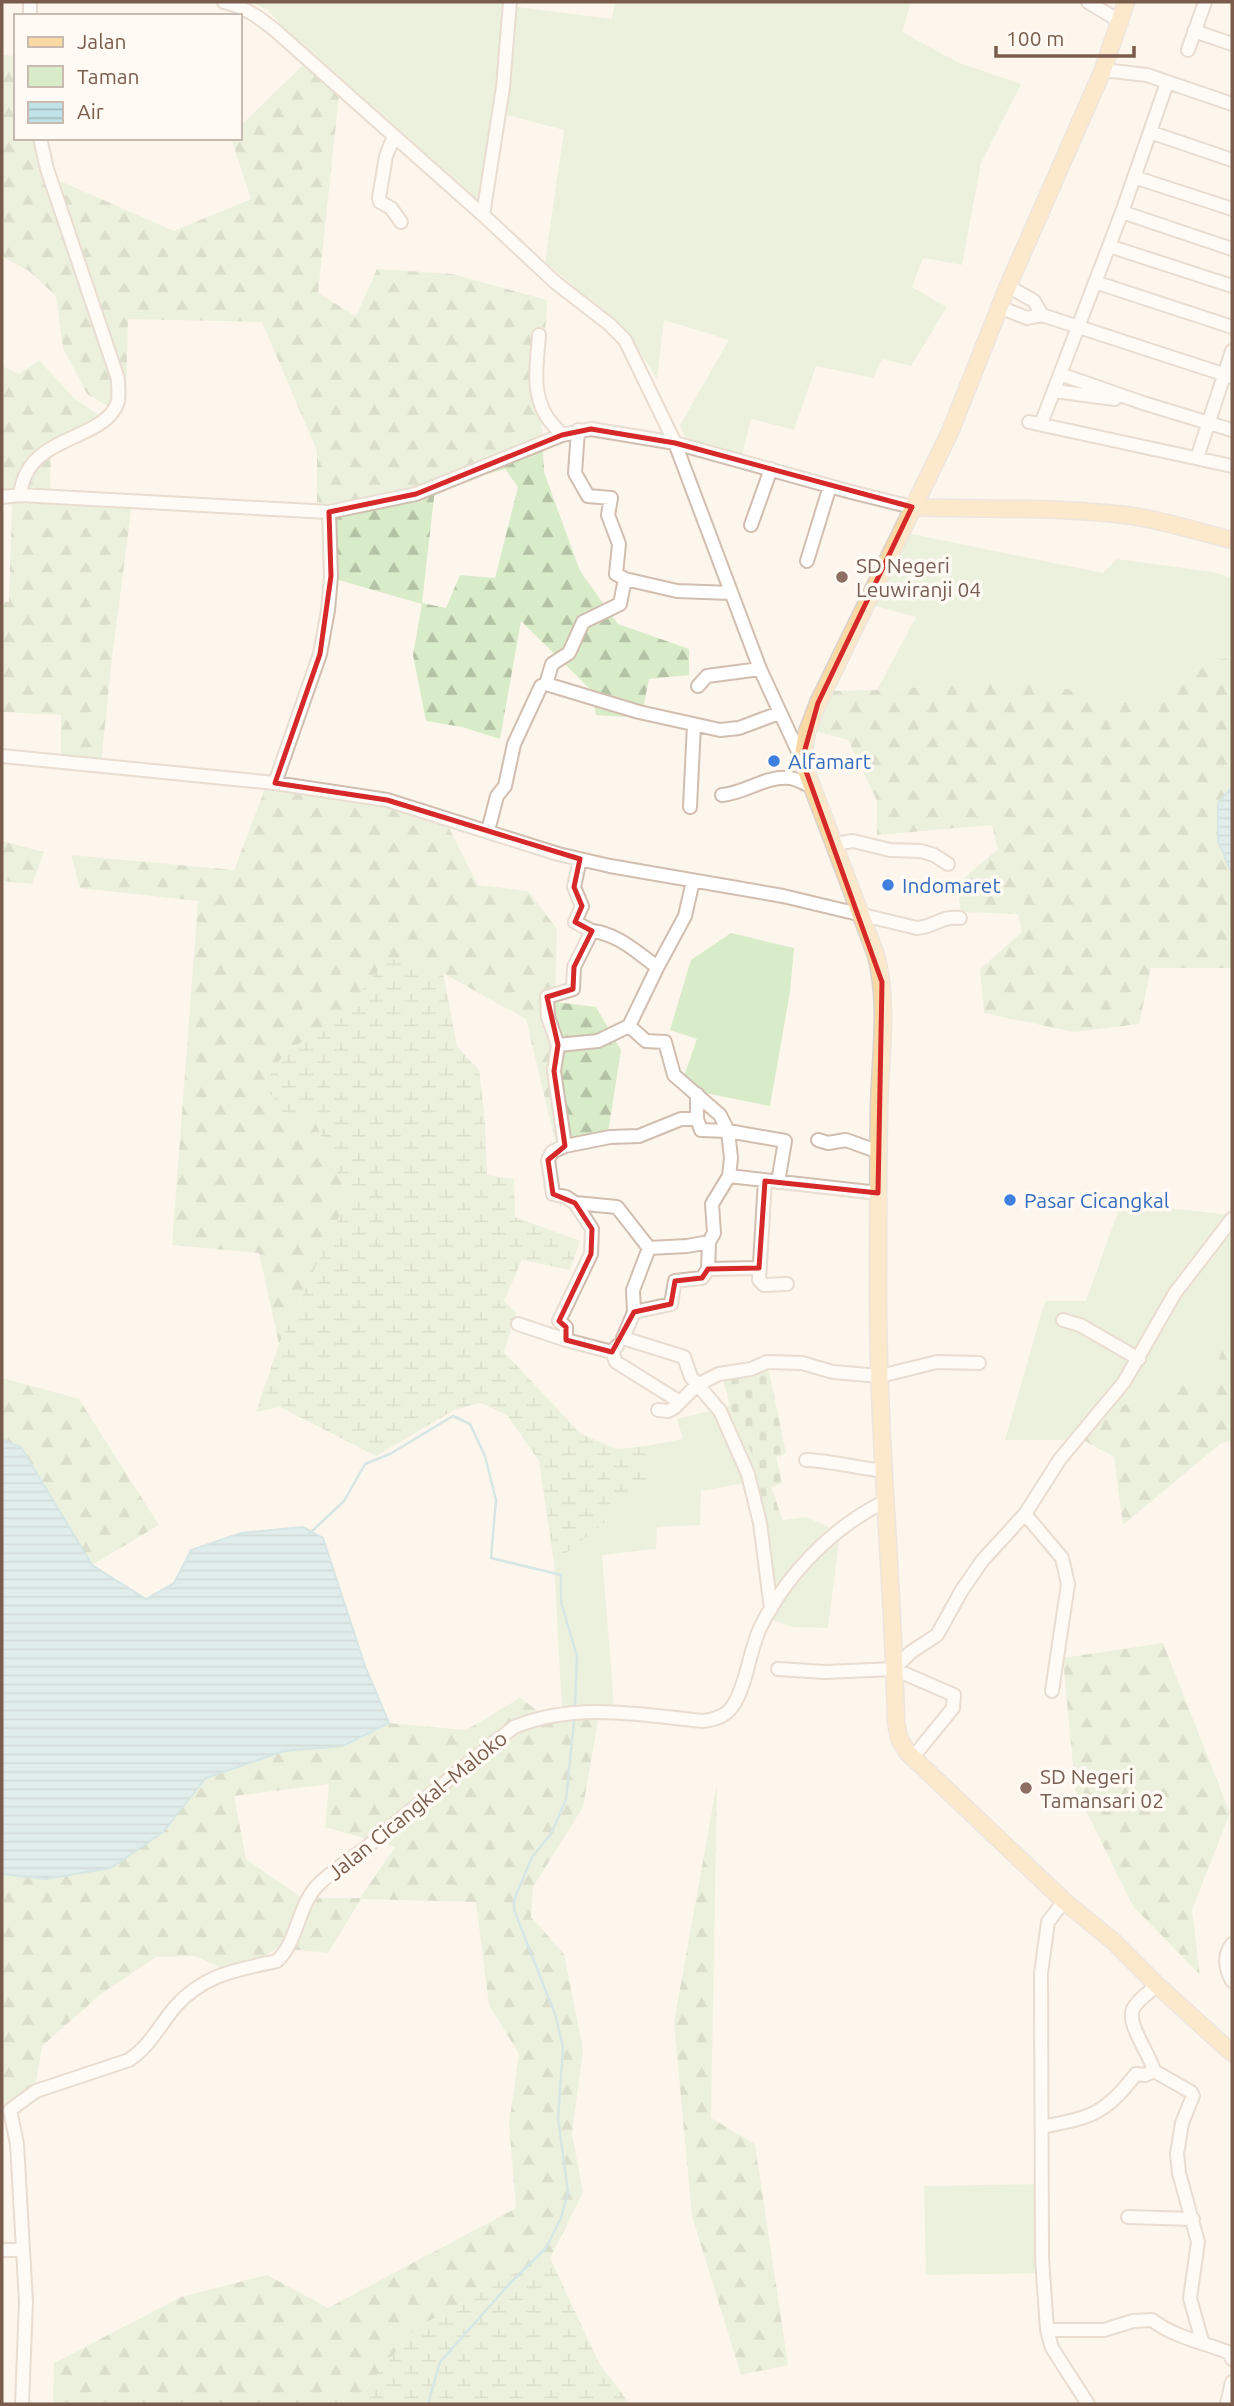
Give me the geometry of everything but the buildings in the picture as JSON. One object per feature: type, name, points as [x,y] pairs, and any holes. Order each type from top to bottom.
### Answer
[{"type":"main road","points":[[1126,2],[1109,53],[1007,286],[950,432],[818,703],[807,732],[802,760],[876,955],[882,982],[884,1004],[878,1193],[880,1376],[897,1732],[902,1745],[913,1757],[1064,1900],[1113,1941],[1157,1985],[1232,2051]]},
{"type":"main road","points":[[912,507],[1075,510],[1135,516],[1232,540]]},
{"type":"street","points":[[224,2],[236,5],[267,24],[556,283],[609,324],[625,340],[675,443],[760,668],[802,760]]},
{"type":"street","points":[[483,215],[503,87],[510,2]]},
{"type":"street","points":[[1088,2],[1121,22]]},
{"type":"street","points":[[1188,50],[1205,2]]},
{"type":"street","points":[[1194,31],[1232,44]]},
{"type":"street","points":[[1109,53],[1128,71]]},
{"type":"street","points":[[1102,70],[1128,71],[1232,104]]},
{"type":"street","points":[[1167,83],[1122,212],[1054,391],[1035,423],[1232,466]]},
{"type":"street","points":[[1150,132],[1232,159]]},
{"type":"street","points":[[394,136],[380,178],[379,198],[401,222]]},
{"type":"street","points":[[20,495],[26,473],[41,454],[56,444],[96,426],[112,414],[118,400],[118,379],[47,169],[40,140]]},
{"type":"street","points":[[1134,177],[1232,209]]},
{"type":"street","points":[[1122,212],[1232,249]]},
{"type":"street","points":[[1109,246],[1232,286]]},
{"type":"street","points":[[1095,282],[1232,327]]},
{"type":"street","points":[[1007,286],[1034,301],[1042,314]]},
{"type":"street","points":[[999,307],[1027,318],[1042,314],[1228,376]]},
{"type":"street","points":[[539,335],[535,386],[537,397],[548,418],[562,435]]},
{"type":"street","points":[[1196,458],[1208,421],[1228,376],[1232,351]]},
{"type":"street","points":[[1060,374],[1232,430]]},
{"type":"street","points":[[1054,391],[1143,403]]},
{"type":"street","points":[[2,497],[20,495],[329,512],[416,494],[562,435],[591,429],[675,443],[912,507]]},
{"type":"street","points":[[578,430],[575,473],[588,496],[611,498],[608,515],[619,544],[616,574],[625,579],[677,591],[731,593]]},
{"type":"street","points":[[751,525],[771,469]]},
{"type":"street","points":[[807,561],[830,486]]},
{"type":"street","points":[[275,783],[320,654],[330,587],[329,512]]},
{"type":"street","points":[[546,684],[552,664],[569,653],[583,622],[620,604],[625,579]]},
{"type":"street","points":[[698,686],[708,676],[760,668]]},
{"type":"street","points":[[488,831],[497,796],[505,786],[514,744],[541,686],[546,684],[639,712],[720,730],[739,728],[779,713]]},
{"type":"street","points":[[690,807],[694,725]]},
{"type":"street","points":[[2,756],[275,783],[387,800],[580,859],[783,896],[917,928],[947,917],[960,918]]},
{"type":"street","points":[[722,795],[737,794],[758,782],[790,778],[810,786]]},
{"type":"street","points":[[834,844],[853,841],[890,850],[921,851],[948,864]]},
{"type":"street","points":[[580,859],[574,887],[582,906],[575,922],[592,931],[607,933],[620,939],[657,968]]},
{"type":"street","points":[[558,1045],[598,1041],[629,1026],[685,916],[693,881]]},
{"type":"street","points":[[565,1146],[554,1070],[558,1045],[548,1017],[547,998],[573,989],[574,967],[592,931]]},
{"type":"street","points":[[629,1026],[646,1041],[665,1042],[674,1075],[720,1115],[729,1131],[731,1158],[729,1176],[712,1204],[714,1233],[709,1242],[708,1269],[702,1278],[676,1281],[671,1304],[634,1312]]},
{"type":"street","points":[[697,1094],[697,1119],[701,1130],[729,1131],[785,1141],[771,1181],[759,1268],[761,1283],[787,1284]]},
{"type":"street","points":[[566,1340],[566,1327],[559,1321],[592,1254],[592,1229],[575,1203],[566,1197],[553,1194],[548,1160],[552,1152],[565,1146],[610,1137],[639,1136],[681,1119],[697,1119]]},
{"type":"street","points":[[818,1140],[828,1143],[846,1140],[879,1152]]},
{"type":"street","points":[[729,1176],[878,1193]]},
{"type":"street","points":[[575,1203],[617,1207],[649,1248]]},
{"type":"street","points":[[894,1669],[911,1652],[937,1635],[982,1561],[1025,1514],[1060,1459],[1124,1382],[1175,1293],[1230,1229]]},
{"type":"street","points":[[649,1248],[709,1242]]},
{"type":"street","points":[[612,1352],[623,1338],[634,1312],[632,1290],[649,1248]]},
{"type":"street","points":[[708,1269],[759,1268]]},
{"type":"street","points":[[1063,1320],[1080,1325],[1139,1359]]},
{"type":"street","points":[[518,1324],[612,1352]]},
{"type":"street","points":[[623,1338],[684,1357],[691,1377],[720,1410],[748,1474],[760,1523],[771,1609]]},
{"type":"street","points":[[612,1352],[616,1362],[680,1402]]},
{"type":"street","points":[[658,1410],[668,1410],[697,1385],[719,1374],[777,1361],[802,1363],[833,1372],[880,1376],[937,1362],[979,1363]]},
{"type":"street","points":[[806,1460],[824,1460],[844,1466],[884,1471]]},
{"type":"street","name":"Jalan Cicangkal–Maloko","points":[[22,2404],[26,2302],[17,2144],[6,2109],[36,2091],[129,2060],[152,2041],[176,2007],[210,1979],[223,1973],[277,1961],[289,1946],[303,1906],[316,1887],[514,1727],[546,1715],[582,1712],[613,1711],[702,1721],[724,1716],[734,1705],[760,1630],[801,1566],[818,1548],[870,1508],[886,1501]]},
{"type":"street","points":[[1025,1514],[1062,1558],[1068,1584],[1052,1690]]},
{"type":"street","points":[[778,1669],[825,1672],[894,1669],[954,1695],[953,1708],[913,1757]]},
{"type":"street","points":[[1064,1900],[1048,1922],[1043,1944],[1040,2012],[1042,2258],[1047,2330],[1052,2348],[1088,2404]]},
{"type":"street","points":[[1232,1944],[1226,1958],[1226,1969],[1232,1981]]},
{"type":"street","points":[[1157,1985],[1134,2007],[1132,2013],[1139,2044],[1151,2058],[1154,2071],[1191,2092],[1193,2096],[1182,2123],[1177,2154],[1179,2173],[1198,2242],[1190,2298],[1202,2341]]},
{"type":"street","points":[[1042,2127],[1086,2118],[1103,2110],[1136,2074],[1145,2075],[1154,2071]]},
{"type":"street","points":[[1128,2217],[1193,2219]]},
{"type":"street","points":[[2,2250],[23,2250]]},
{"type":"street","points":[[1047,2330],[1104,2330],[1148,2319],[1180,2337],[1202,2341],[1230,2353],[1232,2359]]},
{"type":"street","points":[[1227,2404],[1232,2382]]},
{"type":"highlighted area","points":[[591,429],[675,443],[912,507],[818,703],[802,760],[882,982],[878,1193],[765,1181],[759,1268],[708,1269],[702,1278],[675,1281],[671,1304],[634,1312],[612,1352],[566,1340],[566,1327],[559,1321],[591,1254],[592,1229],[575,1203],[553,1194],[548,1160],[565,1146],[554,1071],[558,1045],[547,997],[573,989],[574,967],[592,931],[575,922],[582,906],[574,887],[580,859],[387,800],[275,783],[320,654],[331,576],[329,512],[416,494],[562,435]]},
{"type":"green space","points":[[249,2],[510,2],[510,6],[612,19],[615,2],[911,2],[902,32],[959,63],[1021,84],[981,163],[962,265],[923,258],[912,287],[947,307],[911,366],[882,359],[873,378],[816,366],[794,430],[751,419],[742,456],[686,440],[680,425],[729,340],[664,320],[657,379],[626,331],[545,262],[564,130],[503,114],[491,212],[311,58],[268,10]]},
{"type":"green space","points":[[2,55],[14,56],[14,140],[42,140],[51,177],[174,231],[251,199],[232,140],[242,140],[242,124],[304,64],[339,95],[318,293],[356,316],[377,269],[452,274],[547,300],[541,410],[544,472],[580,571],[618,624],[689,649],[689,675],[649,679],[641,718],[596,715],[592,691],[521,621],[500,739],[462,727],[426,721],[413,655],[422,604],[335,579],[317,506],[317,451],[262,322],[128,319],[126,401],[116,411],[87,394],[63,348],[56,296],[29,271],[2,256]],"holes":[[[505,469],[518,487],[495,578],[460,575],[446,608],[422,603],[435,489]]]},
{"type":"green space","points":[[39,360],[74,398],[108,421],[94,437],[51,453],[50,489],[133,496],[101,764],[61,759],[61,715],[2,712],[2,602],[9,602],[12,500],[2,500],[2,366],[19,374]]},
{"type":"green space","points":[[907,533],[1103,573],[1117,559],[1213,572],[1232,578],[1232,657],[1205,663],[1157,703],[1015,681],[877,690],[916,617],[872,605]]},
{"type":"green space","points":[[1232,657],[1232,787],[1218,803],[1218,841],[1232,874],[1232,968],[1151,968],[1139,1024],[1074,1032],[984,1013],[980,969],[1022,932],[1018,914],[961,912],[957,884],[998,849],[992,825],[877,835],[877,801],[848,740],[815,731],[830,691],[1015,681],[1157,703],[1205,663]]},
{"type":"green space","points":[[268,781],[442,814],[478,885],[528,891],[557,929],[555,1002],[596,1007],[621,1050],[608,1133],[555,1141],[526,1019],[443,973],[388,959],[331,1029],[286,1050],[348,1198],[279,1344],[259,1253],[172,1245],[198,901],[80,888],[71,855],[234,870]]},
{"type":"green space","points":[[2,841],[44,852],[32,884],[2,881]]},
{"type":"green space","points":[[731,933],[794,948],[790,992],[770,1106],[680,1088],[697,1039],[670,1030],[691,960]]},
{"type":"green space","points":[[388,958],[443,973],[457,1046],[479,1070],[485,1120],[487,1175],[514,1179],[515,1217],[580,1241],[570,1270],[522,1260],[504,1301],[516,1312],[504,1352],[581,1434],[617,1449],[646,1446],[647,1481],[625,1506],[554,1563],[539,1461],[507,1415],[481,1403],[456,1409],[376,1456],[280,1407],[256,1412],[279,1344],[348,1198],[313,1117],[285,1115],[264,1085],[286,1050],[331,1028]]},
{"type":"green space","points":[[1121,1203],[1232,1215],[1232,1322],[1213,1376],[1114,1408],[1083,1440],[1005,1440],[1045,1301],[1086,1301]]},
{"type":"green space","points":[[1232,1322],[1232,1440],[1220,1444],[1123,1525],[1114,1457],[1083,1440],[1114,1408],[1213,1376]]},
{"type":"green space","points":[[767,1362],[786,1453],[776,1457],[782,1483],[771,1487],[783,1521],[763,1523],[751,1481],[752,1454],[730,1406],[723,1379]]},
{"type":"green space","points":[[2,1378],[79,1399],[159,1525],[92,1565],[21,1447],[2,1440]]},
{"type":"green space","points":[[723,1379],[786,1453],[776,1457],[782,1483],[771,1487],[783,1520],[807,1517],[840,1533],[828,1628],[792,1627],[765,1617],[751,1482],[701,1491],[700,1525],[657,1527],[656,1549],[602,1555],[615,1717],[562,1710],[554,1563],[625,1506],[647,1481],[646,1446],[683,1439],[677,1419],[730,1406]]},
{"type":"green space","points":[[1163,1643],[1230,1813],[1192,1910],[1200,1975],[1133,1906],[1075,1789],[1063,1658]]},
{"type":"green space","points":[[520,1698],[541,1713],[599,1716],[583,1807],[533,1887],[531,1917],[564,1954],[583,2050],[572,2133],[583,2193],[550,2258],[504,2278],[414,2330],[353,2404],[53,2404],[54,2363],[181,2297],[267,2275],[328,2308],[516,2208],[509,2124],[519,2054],[489,2005],[476,1902],[361,1899],[328,1953],[278,1948],[235,1974],[195,1956],[156,1957],[101,1994],[42,2046],[35,2089],[7,2105],[2,2104],[2,1874],[46,1879],[163,1832],[206,1778],[284,1751],[343,1746],[389,1723],[466,1730]],"holes":[[[329,1784],[325,1827],[395,1847],[360,1898],[302,1898],[246,1859],[234,1796]]]},
{"type":"green space","points":[[717,1783],[711,2118],[755,2144],[788,2365],[741,2375],[692,2216],[674,2022]]},
{"type":"green space","points":[[1043,2184],[1045,2273],[926,2275],[924,2186]]},
{"type":"green space","points":[[550,2258],[599,2363],[630,2404],[353,2404],[414,2330],[504,2278]]},
{"type":"water","points":[[1232,787],[1232,874],[1218,841],[1218,803]]},
{"type":"water","points":[[2,1440],[21,1447],[92,1565],[146,1599],[174,1583],[191,1550],[241,1533],[303,1527],[323,1538],[365,1666],[389,1723],[343,1746],[284,1751],[206,1778],[163,1832],[111,1868],[46,1879],[2,1874]]},
{"type":"waterway","points":[[309,1534],[344,1501],[365,1464],[390,1454],[453,1416],[470,1424],[485,1456],[496,1500],[491,1558],[561,1575],[561,1602],[577,1656],[575,1704]]},
{"type":"waterway","points":[[428,2404],[440,2362],[512,2281],[546,2248],[561,2218],[568,2192],[558,2118],[563,2048],[556,2017],[514,1910],[514,1900],[532,1857],[551,1834],[566,1800],[574,1721]]},
{"type":"place","name":"SD Negeri Leuwiranji 04","points":[[842,577]]},
{"type":"place","name":"Alfamart","points":[[774,761]]},
{"type":"place","name":"Indomaret","points":[[888,885]]},
{"type":"place","name":"Pasar Cicangkal","points":[[1010,1200]]},
{"type":"place","name":"SD Negeri Tamansari 02","points":[[1026,1788]]}]
